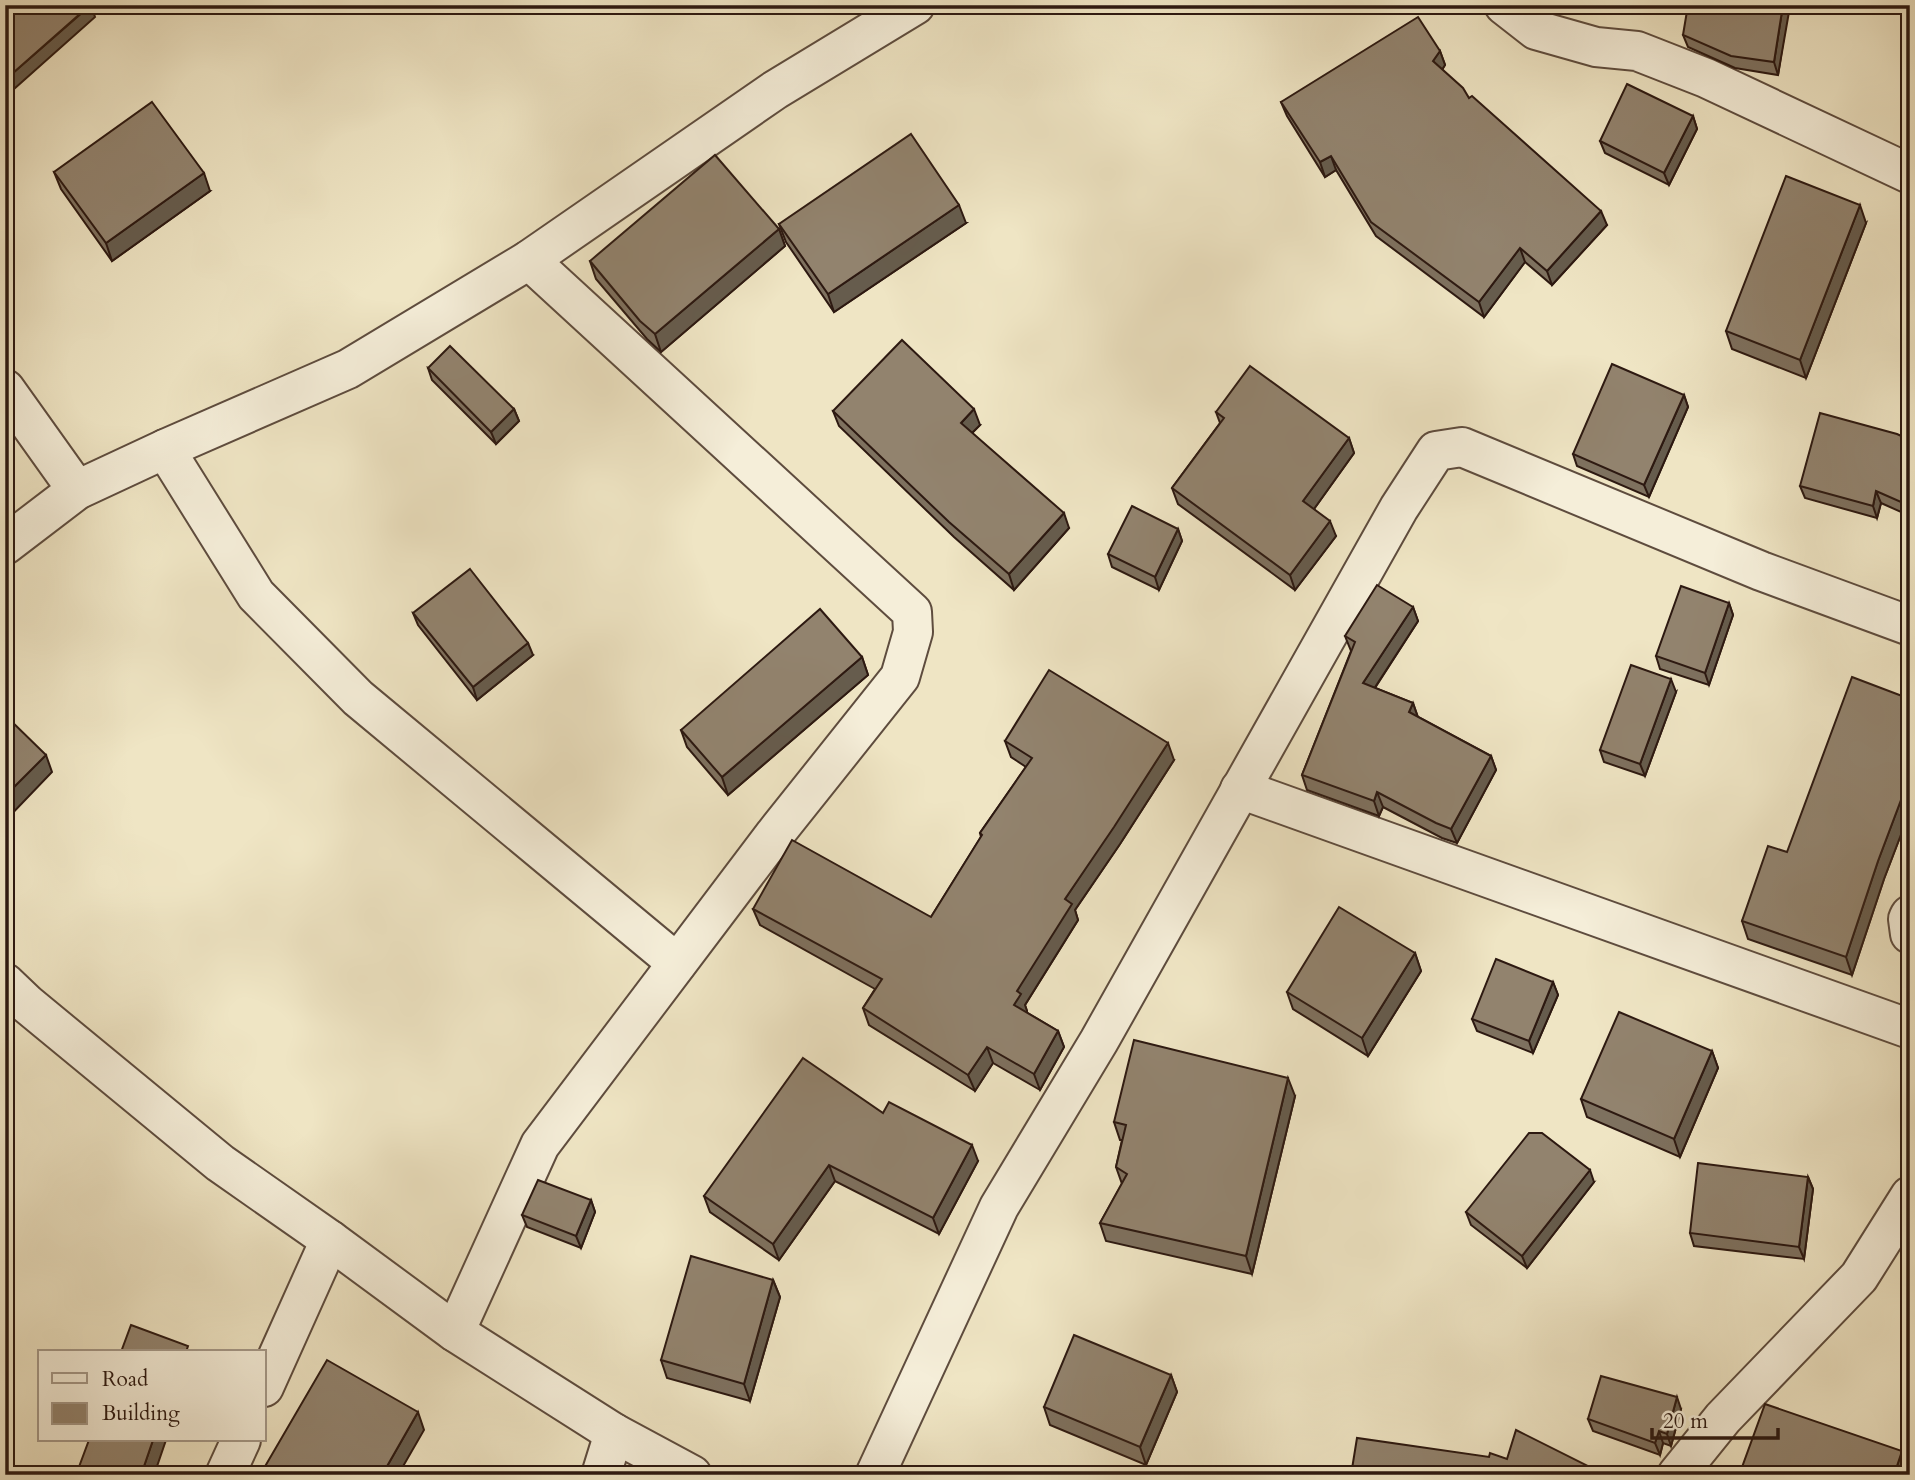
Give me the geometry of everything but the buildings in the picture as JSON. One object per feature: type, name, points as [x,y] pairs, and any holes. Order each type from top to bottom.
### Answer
[{"type":"street","points":[[5,545],[77,490],[348,369],[529,260],[775,90],[915,5]]},
{"type":"street","points":[[1504,5],[1535,30],[1596,47],[1637,51],[1706,78],[1910,174]]},
{"type":"street","points":[[455,1332],[540,1144],[775,834],[900,677],[913,632],[912,612],[529,260]]},
{"type":"street","points":[[5,389],[77,490]]},
{"type":"street","points":[[875,1475],[999,1207],[1099,1041],[1399,508],[1436,451],[1462,446],[1761,572],[1910,626]]},
{"type":"street","points":[[164,449],[256,595],[358,698],[677,963]]},
{"type":"street","points":[[1240,789],[1910,1029]]},
{"type":"street","points":[[1910,915],[1910,934]]},
{"type":"street","points":[[5,984],[220,1163],[455,1332],[614,1433],[692,1475]]},
{"type":"street","points":[[1677,1475],[1723,1418],[1859,1277],[1910,1196]]},
{"type":"street","points":[[266,1383],[330,1240]]},
{"type":"street","points":[[601,1475],[614,1433]]},
{"type":"street","points":[[225,1475],[239,1442]]}]
